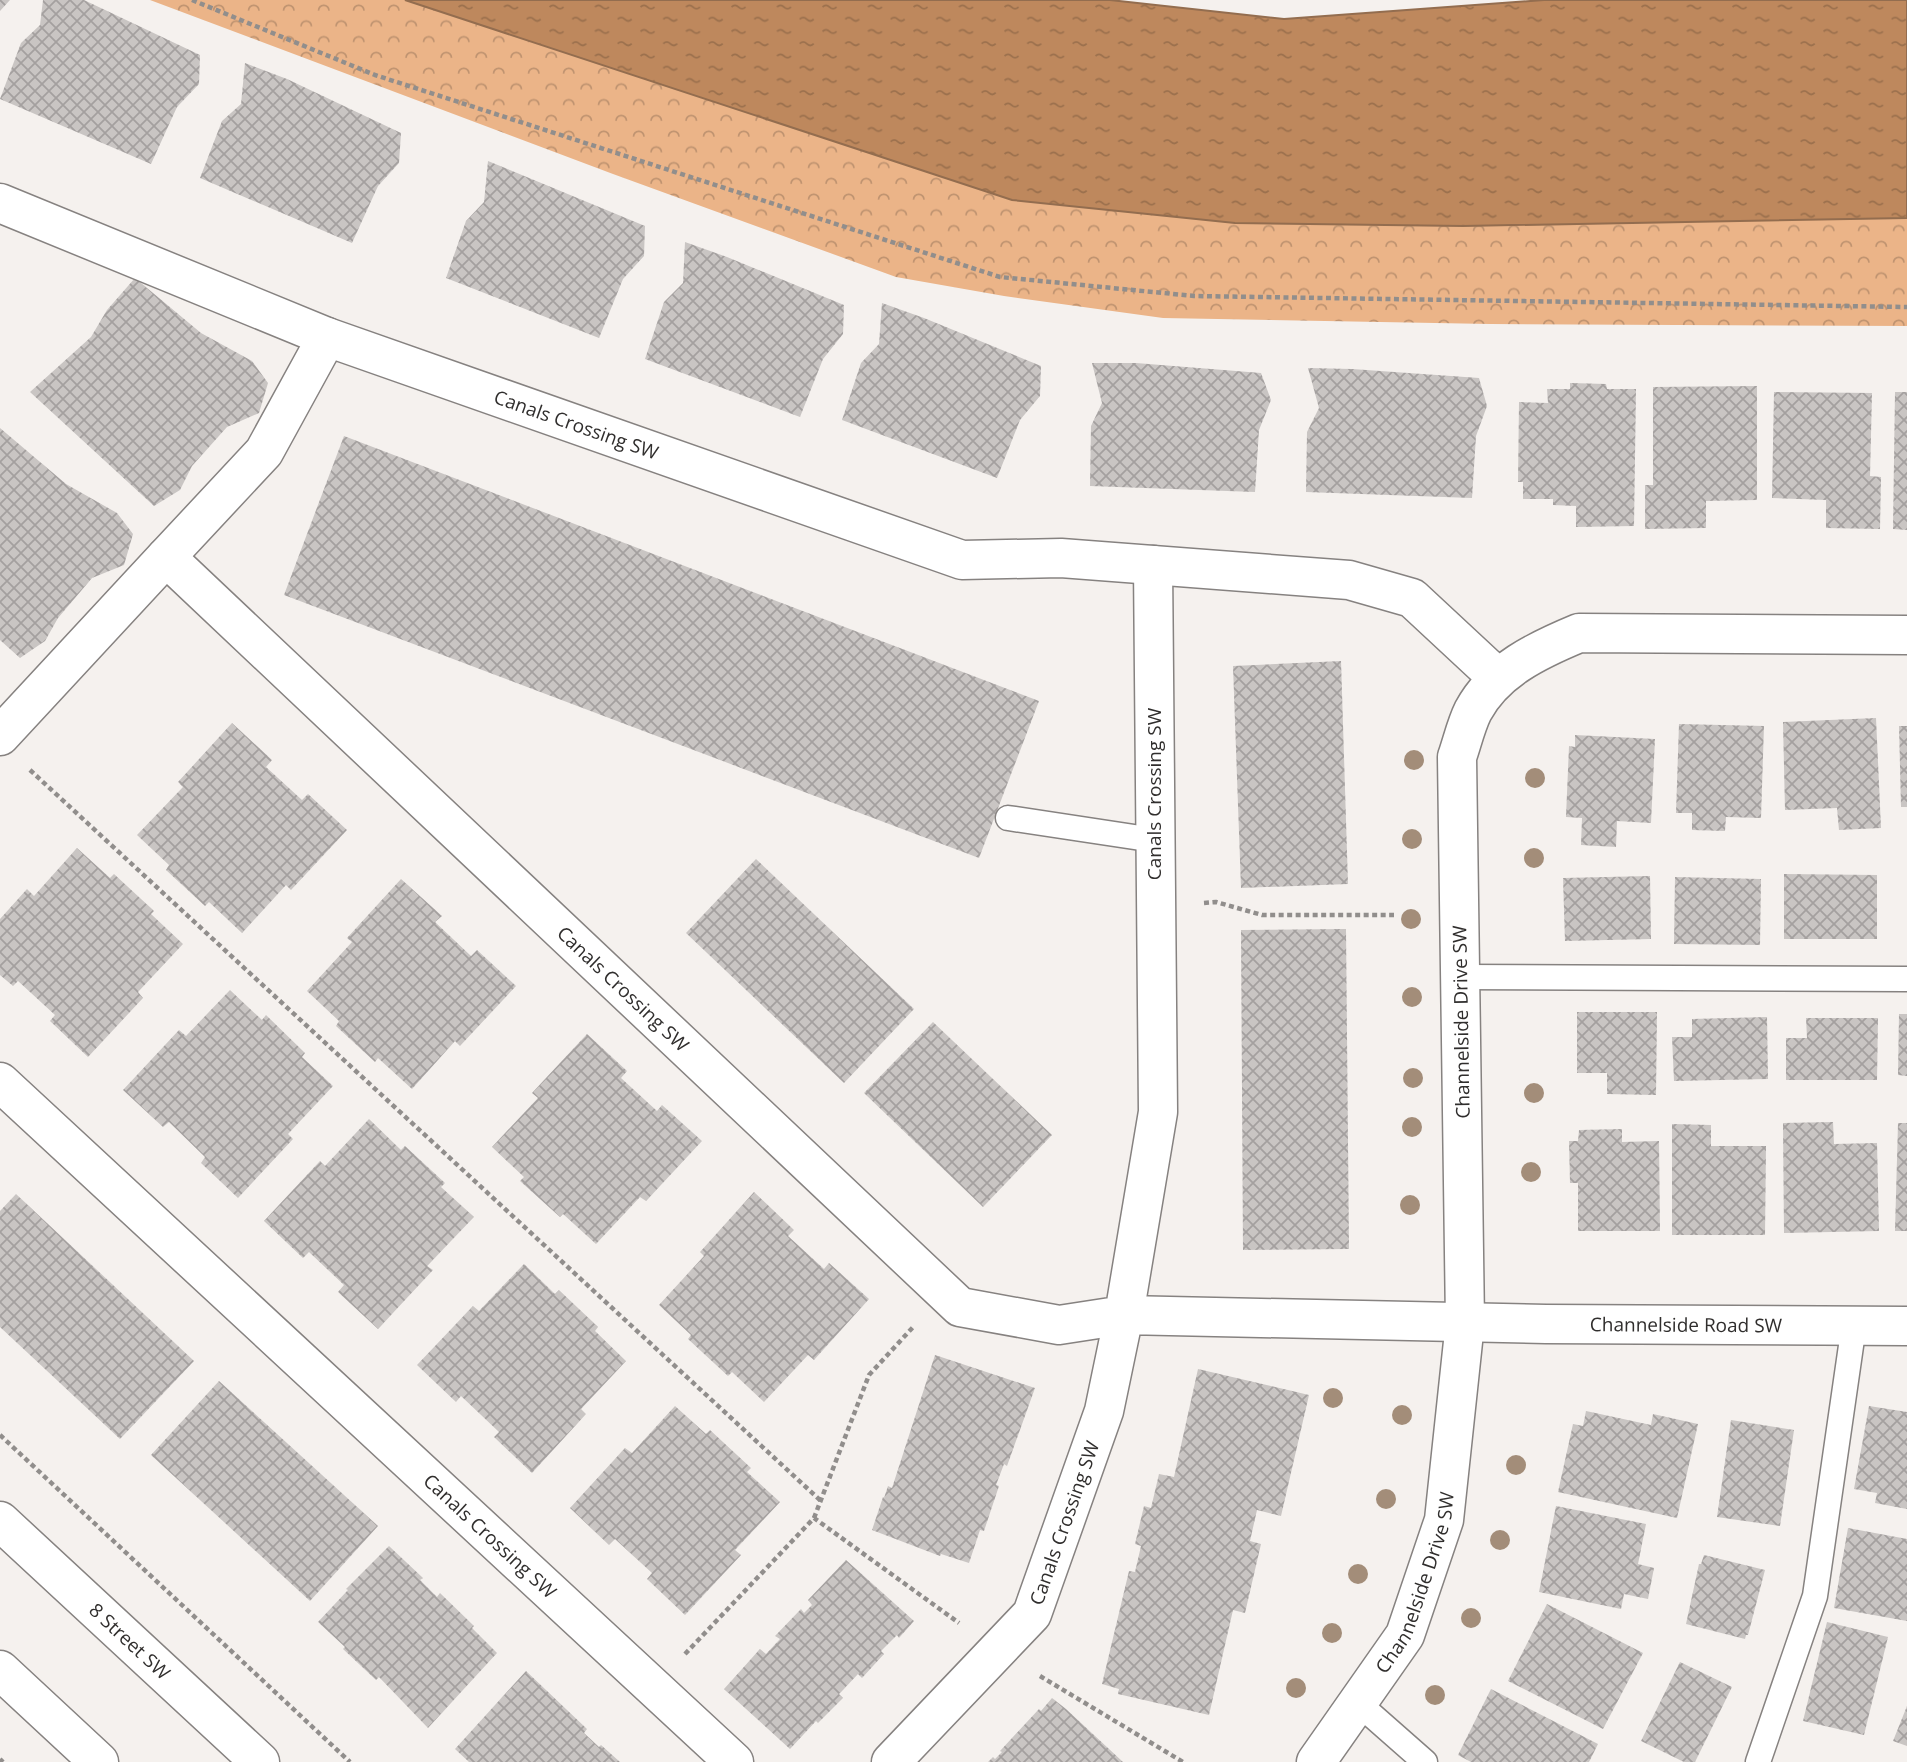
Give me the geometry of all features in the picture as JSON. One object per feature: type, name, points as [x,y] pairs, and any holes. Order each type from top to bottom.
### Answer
[{"type":"street","name":"Canals Crossing SW","points":[[0,203],[327,337],[962,560],[1061,558],[1349,580],[1412,598],[1498,678]]},
{"type":"street","points":[[10,749],[166,558],[264,452],[327,337]]},
{"type":"street","name":"Canals Crossing SW","points":[[166,558],[960,1307],[1059,1325],[1124,1315],[1465,1323]]},
{"type":"street","name":"Canals Crossing SW","points":[[891,1762],[1032,1614],[1104,1411],[1124,1315],[1158,1112],[1153,565]]},
{"type":"street","name":"Channelside Drive SW","points":[[1316,1762],[1405,1635],[1444,1520],[1465,1323],[1457,757],[1473,711],[1498,678],[1535,651],[1579,633],[1907,635]]},
{"type":"street","name":"Canals Crossing SW","points":[[0,1082],[734,1762]]},
{"type":"street","name":"Channelside Road SW","points":[[1465,1323],[1907,1326]]},
{"type":"street","name":"8 Street SW","points":[[0,1521],[260,1762]]},
{"type":"street","points":[[0,1670],[99,1762]]},
{"type":"lane","points":[[1008,818],[1154,840]]},
{"type":"lane","points":[[1460,978],[1907,979]]},
{"type":"lane","points":[[1758,1762],[1815,1595],[1853,1325]]},
{"type":"lane","points":[[1358,1703],[1425,1762]]},
{"type":"path","points":[[192,0],[375,75],[1000,277],[1194,296],[1907,307]]},
{"type":"path","points":[[10,749],[821,1501]]},
{"type":"path","points":[[1155,905],[1216,902],[1262,915],[1394,915]]},
{"type":"path","points":[[653,1687],[814,1518],[869,1375],[945,1292]]},
{"type":"path","points":[[0,1435],[350,1762]]},
{"type":"path","points":[[814,1518],[997,1651],[1183,1762]]},
{"type":"green space","points":[[150,0],[405,0],[1012,200],[1235,223],[1463,226],[1907,218],[1907,326],[1490,324],[1163,318],[1004,296],[896,277]]},
{"type":"water","points":[[405,0],[1110,0],[1284,19],[1544,0],[1907,0],[1907,218],[1463,226],[1235,223],[1012,200]]},
{"type":"building","points":[[0,0],[10,0],[0,11]]},
{"type":"building","points":[[43,0],[84,0],[200,55],[199,84],[177,107],[151,164],[0,99],[21,43],[40,25]]},
{"type":"building","points":[[245,63],[287,79],[401,133],[399,163],[378,186],[352,243],[200,178],[222,121],[241,104]]},
{"type":"building","points":[[488,161],[645,226],[644,256],[623,279],[599,338],[446,278],[466,221],[484,202]]},
{"type":"building","points":[[685,242],[844,305],[843,334],[823,359],[800,417],[645,359],[664,302],[683,283]]},
{"type":"building","points":[[135,278],[201,333],[252,361],[268,383],[259,413],[227,427],[192,466],[180,490],[154,506],[30,392],[91,337],[107,310]]},
{"type":"building","points":[[882,303],[1041,366],[1040,396],[1020,420],[997,478],[842,420],[861,363],[879,344]]},
{"type":"building","points":[[1092,363],[1136,363],[1261,373],[1271,400],[1259,430],[1255,492],[1090,486],[1091,426],[1102,403]]},
{"type":"building","points":[[1308,368],[1479,378],[1487,406],[1476,436],[1472,498],[1306,492],[1307,432],[1319,408]]},
{"type":"building","points":[[1570,383],[1606,384],[1607,389],[1636,389],[1634,526],[1576,527],[1576,506],[1553,505],[1553,499],[1523,499],[1523,482],[1518,482],[1519,402],[1548,403],[1547,389],[1570,389]]},
{"type":"building","points":[[1757,386],[1757,500],[1706,501],[1706,528],[1645,529],[1645,485],[1653,485],[1653,387]]},
{"type":"building","points":[[1774,392],[1872,393],[1870,476],[1881,477],[1880,529],[1826,528],[1826,500],[1772,498]]},
{"type":"building","points":[[1895,392],[1907,392],[1907,530],[1893,529]]},
{"type":"building","points":[[0,428],[66,484],[117,513],[133,534],[124,565],[92,578],[58,618],[45,641],[20,658],[0,640]]},
{"type":"building","points":[[344,436],[1039,701],[979,858],[284,595]]},
{"type":"building","points":[[1341,661],[1348,884],[1241,888],[1233,666]]},
{"type":"building","points":[[1876,718],[1881,828],[1839,830],[1837,808],[1785,810],[1783,722]]},
{"type":"building","points":[[232,723],[272,760],[266,767],[302,800],[308,794],[347,830],[291,890],[286,885],[242,933],[209,902],[205,906],[166,870],[169,865],[137,835],[183,787],[178,782]]},
{"type":"building","points":[[1679,724],[1764,726],[1761,818],[1726,817],[1725,831],[1692,830],[1692,813],[1676,813]]},
{"type":"building","points":[[1899,726],[1907,726],[1907,807],[1901,807]]},
{"type":"building","points":[[1575,735],[1655,739],[1651,823],[1617,821],[1616,847],[1581,845],[1582,818],[1566,817],[1569,746],[1575,747]]},
{"type":"building","points":[[77,848],[110,878],[114,874],[154,911],[151,914],[183,944],[138,992],[143,998],[88,1057],[50,1021],[55,1015],[18,981],[13,986],[0,975],[0,919],[27,889],[34,896]]},
{"type":"building","points":[[756,859],[914,1009],[844,1083],[686,933]]},
{"type":"building","points":[[1784,874],[1877,875],[1877,939],[1784,939]]},
{"type":"building","points":[[1650,876],[1651,939],[1565,941],[1563,878]]},
{"type":"building","points":[[1675,877],[1761,879],[1760,945],[1674,944]]},
{"type":"building","points":[[401,879],[442,916],[435,922],[471,956],[477,950],[516,986],[460,1046],[455,1041],[412,1089],[378,1058],[375,1062],[336,1026],[339,1021],[307,991],[352,942],[347,938]]},
{"type":"building","points":[[1346,929],[1349,1249],[1243,1250],[1241,930]]},
{"type":"building","points":[[230,990],[262,1020],[266,1015],[305,1053],[302,1057],[333,1086],[288,1134],[293,1139],[238,1198],[201,1163],[205,1157],[169,1122],[163,1127],[123,1090],[179,1030],[186,1036]]},
{"type":"building","points":[[1577,1012],[1657,1012],[1656,1095],[1607,1094],[1607,1073],[1577,1073]]},
{"type":"building","points":[[1899,1014],[1907,1014],[1907,1076],[1898,1075]]},
{"type":"building","points":[[1767,1017],[1768,1079],[1674,1081],[1672,1037],[1692,1037],[1692,1019]]},
{"type":"building","points":[[1806,1018],[1878,1018],[1877,1080],[1786,1080],[1786,1038],[1807,1038]]},
{"type":"building","points":[[933,1022],[1052,1135],[983,1207],[864,1093]]},
{"type":"building","points":[[587,1034],[627,1071],[621,1078],[657,1111],[662,1105],[702,1141],[646,1201],[640,1197],[596,1244],[563,1214],[560,1217],[520,1181],[524,1177],[492,1147],[538,1098],[532,1093]]},
{"type":"building","points":[[369,1119],[401,1150],[405,1146],[445,1183],[441,1187],[474,1217],[427,1266],[433,1270],[378,1329],[338,1292],[344,1285],[309,1252],[303,1258],[264,1221],[320,1161],[325,1166]]},
{"type":"building","points":[[1833,1122],[1834,1144],[1877,1143],[1879,1231],[1784,1233],[1783,1123]]},
{"type":"building","points":[[1898,1123],[1907,1123],[1907,1231],[1895,1231]]},
{"type":"building","points":[[1672,1124],[1711,1125],[1711,1146],[1766,1146],[1765,1235],[1672,1235]]},
{"type":"building","points":[[1622,1129],[1622,1142],[1659,1141],[1660,1231],[1578,1231],[1578,1183],[1570,1183],[1569,1141],[1578,1141],[1579,1130]]},
{"type":"building","points":[[754,1192],[794,1230],[788,1236],[824,1269],[829,1263],[869,1299],[814,1360],[808,1355],[764,1402],[732,1372],[728,1376],[688,1339],[691,1335],[659,1305],[704,1256],[700,1252]]},
{"type":"building","points":[[16,1194],[194,1361],[120,1439],[0,1327],[0,1211]]},
{"type":"building","points":[[524,1264],[555,1294],[559,1290],[598,1327],[595,1331],[626,1361],[581,1409],[586,1414],[532,1473],[494,1437],[499,1432],[461,1396],[456,1402],[417,1365],[473,1306],[479,1311]]},
{"type":"building","points":[[935,1355],[1035,1388],[1007,1466],[1004,1464],[996,1485],[999,1486],[984,1531],[980,1530],[969,1563],[941,1554],[940,1556],[872,1530],[888,1486],[892,1488]]},
{"type":"building","points":[[1198,1369],[1309,1395],[1281,1516],[1257,1510],[1250,1541],[1261,1544],[1245,1613],[1233,1610],[1209,1715],[1118,1694],[1119,1689],[1102,1684],[1129,1571],[1135,1572],[1141,1546],[1135,1544],[1144,1506],[1151,1508],[1159,1474],[1174,1477]]},
{"type":"building","points":[[219,1381],[378,1526],[310,1601],[151,1455]]},
{"type":"building","points":[[675,1406],[706,1434],[710,1430],[751,1468],[747,1472],[780,1502],[735,1550],[741,1555],[685,1615],[647,1579],[652,1573],[615,1539],[609,1545],[570,1508],[625,1448],[632,1453]]},
{"type":"building","points":[[1869,1406],[1907,1412],[1907,1509],[1875,1503],[1877,1493],[1854,1489]]},
{"type":"building","points":[[1586,1411],[1651,1425],[1653,1414],[1698,1424],[1677,1518],[1558,1492],[1573,1424],[1583,1426]]},
{"type":"building","points":[[1731,1420],[1794,1430],[1780,1526],[1717,1517]]},
{"type":"building","points":[[1556,1506],[1646,1524],[1638,1564],[1654,1568],[1648,1599],[1624,1594],[1621,1609],[1539,1592]]},
{"type":"building","points":[[1848,1528],[1907,1539],[1907,1621],[1834,1608]]},
{"type":"building","points":[[389,1546],[423,1578],[420,1580],[437,1597],[440,1593],[474,1626],[472,1628],[497,1653],[428,1728],[379,1677],[376,1680],[318,1622]]},
{"type":"building","points":[[1704,1555],[1765,1570],[1745,1639],[1686,1624],[1699,1564]]},
{"type":"building","points":[[846,1560],[914,1621],[899,1638],[897,1635],[881,1651],[884,1654],[862,1678],[858,1674],[839,1694],[843,1698],[818,1723],[816,1721],[790,1749],[724,1689],[760,1649],[766,1654],[780,1639],[775,1636],[801,1609],[804,1613],[812,1605],[808,1600]]},
{"type":"building","points":[[1547,1604],[1643,1653],[1603,1729],[1508,1681]]},
{"type":"building","points":[[1827,1622],[1888,1637],[1864,1735],[1803,1721]]},
{"type":"building","points":[[1680,1662],[1732,1687],[1695,1762],[1684,1762],[1641,1741]]},
{"type":"building","points":[[526,1671],[587,1729],[584,1733],[620,1762],[469,1762],[455,1749]]},
{"type":"building","points":[[1491,1689],[1598,1744],[1589,1762],[1471,1762],[1458,1755]]},
{"type":"building","points":[[1052,1698],[1123,1762],[988,1762],[1002,1752],[1000,1751]]},
{"type":"building","points":[[1907,1706],[1907,1746],[1893,1741]]}]
